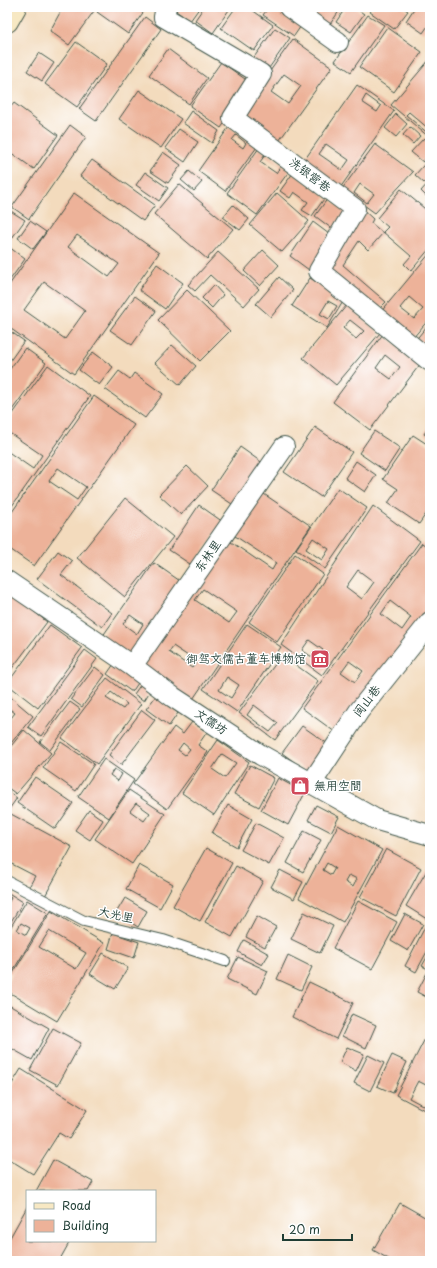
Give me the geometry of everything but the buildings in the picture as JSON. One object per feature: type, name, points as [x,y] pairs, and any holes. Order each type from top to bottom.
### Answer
[{"type":"street","points":[[7,21],[16,7]]},
{"type":"street","name":"洗银营巷","points":[[166,7],[164,17],[261,74],[233,118],[355,209],[319,271],[430,361]]},
{"type":"street","points":[[289,7],[338,42]]},
{"type":"street","name":"东林里","points":[[132,666],[284,447]]},
{"type":"street","name":"文儒坊","points":[[7,581],[132,666],[173,697],[261,755],[310,784],[377,820],[430,836]]},
{"type":"street","name":"闽山巷","points":[[310,784],[359,711],[430,622]]},
{"type":"lane","name":"大光里","points":[[7,881],[84,921],[163,940],[225,961]]},
{"type":"place","name":"御驾文儒古董车博物馆","points":[[320,659]]},
{"type":"place","name":"無用空間","points":[[300,786]]}]
